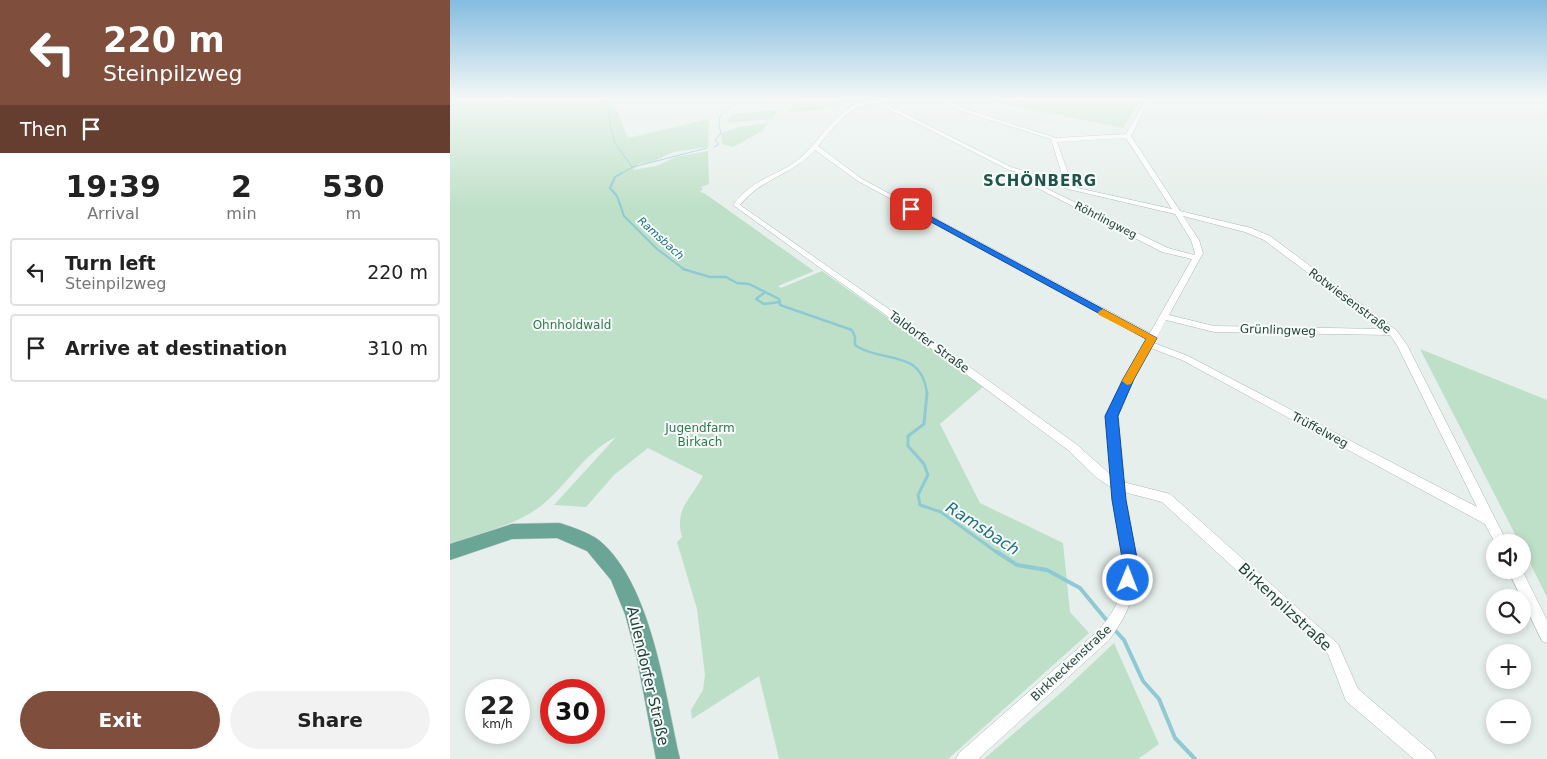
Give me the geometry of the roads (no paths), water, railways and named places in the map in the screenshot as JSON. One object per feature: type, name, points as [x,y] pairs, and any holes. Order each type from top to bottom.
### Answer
[{"type":"main road","name":"Aulendorfer Straße","points":[[450,552],[500,535],[538,529],[571,532],[584,538],[597,549],[619,577],[637,618],[668,759]]},
{"type":"street","name":"Rotwiesenstraße","points":[[814,146],[824,134]]},
{"type":"street","name":"Rotwiesenstraße","points":[[942,134],[1009,168],[1070,188],[1248,230],[1267,238],[1393,332],[1402,345],[1497,534]]},
{"type":"street","points":[[1037,134],[1054,140],[1128,136],[1198,248],[1197,258]]},
{"type":"street","points":[[1054,140],[1070,188]]},
{"type":"street","name":"Taldorfer Straße","points":[[814,146],[808,155],[797,164],[757,184],[736,205],[900,321],[1072,447],[1101,475],[1118,484]]},
{"type":"street","name":"Trüffelweg","points":[[814,146],[869,185],[1150,341],[1490,520]]},
{"type":"street","name":"Röhrlingweg","points":[[1018,176],[1164,250],[1197,258]]},
{"type":"street","name":"Birkheckenstraße","points":[[965,759],[1104,634],[1116,619],[1125,601],[1129,558],[1118,484],[1112,416],[1128,379],[1197,258]]},
{"type":"street","name":"Grünlingweg","points":[[1164,317],[1214,328],[1393,332]]},
{"type":"street","name":"Birkenpilzstraße","points":[[1118,484],[1135,491],[1158,494],[1179,508],[1218,546],[1333,649],[1352,695],[1427,759]]},
{"type":"street","points":[[1518,579],[1547,636]]},
{"type":"waterway","points":[[612,134],[615,143],[632,167]]},
{"type":"waterway","name":"Ramsbach","points":[[714,147],[719,144],[715,140],[720,134]]},
{"type":"waterway","name":"Ramsbach","points":[[620,174],[633,167],[707,148]]},
{"type":"waterway","name":"Ramsbach","points":[[622,173],[615,177],[610,188],[617,196],[624,216],[657,249],[684,269]]},
{"type":"waterway","name":"Ramsbach","points":[[684,269],[710,277],[726,277],[737,283],[749,284],[779,299],[780,302]]},
{"type":"waterway","name":"Ramsbach","points":[[764,293],[756,299],[764,304],[780,302]]},
{"type":"waterway","name":"Ramsbach","points":[[780,302],[780,305],[852,330],[855,337],[855,345],[858,347],[910,364],[918,370],[924,380],[927,394]]},
{"type":"waterway","name":"Ramsbach","points":[[927,394],[924,424],[908,436],[908,446],[924,464],[928,475],[918,495],[920,505],[941,512],[999,554]]},
{"type":"waterway","name":"Ramsbach","points":[[997,552],[1017,565],[1047,570],[1080,588],[1108,622]]},
{"type":"waterway","name":"Ramsbach","points":[[1113,628],[1124,640],[1143,681],[1159,699],[1175,738],[1195,759]]},
{"type":"district","name":"SCHÖNBERG","points":[[1040,181]]},
{"type":"park label","name":"Ohnholdwald","points":[[572,325]]},
{"type":"park label","name":"Jugendfarm Birkach","points":[[700,435]]}]
